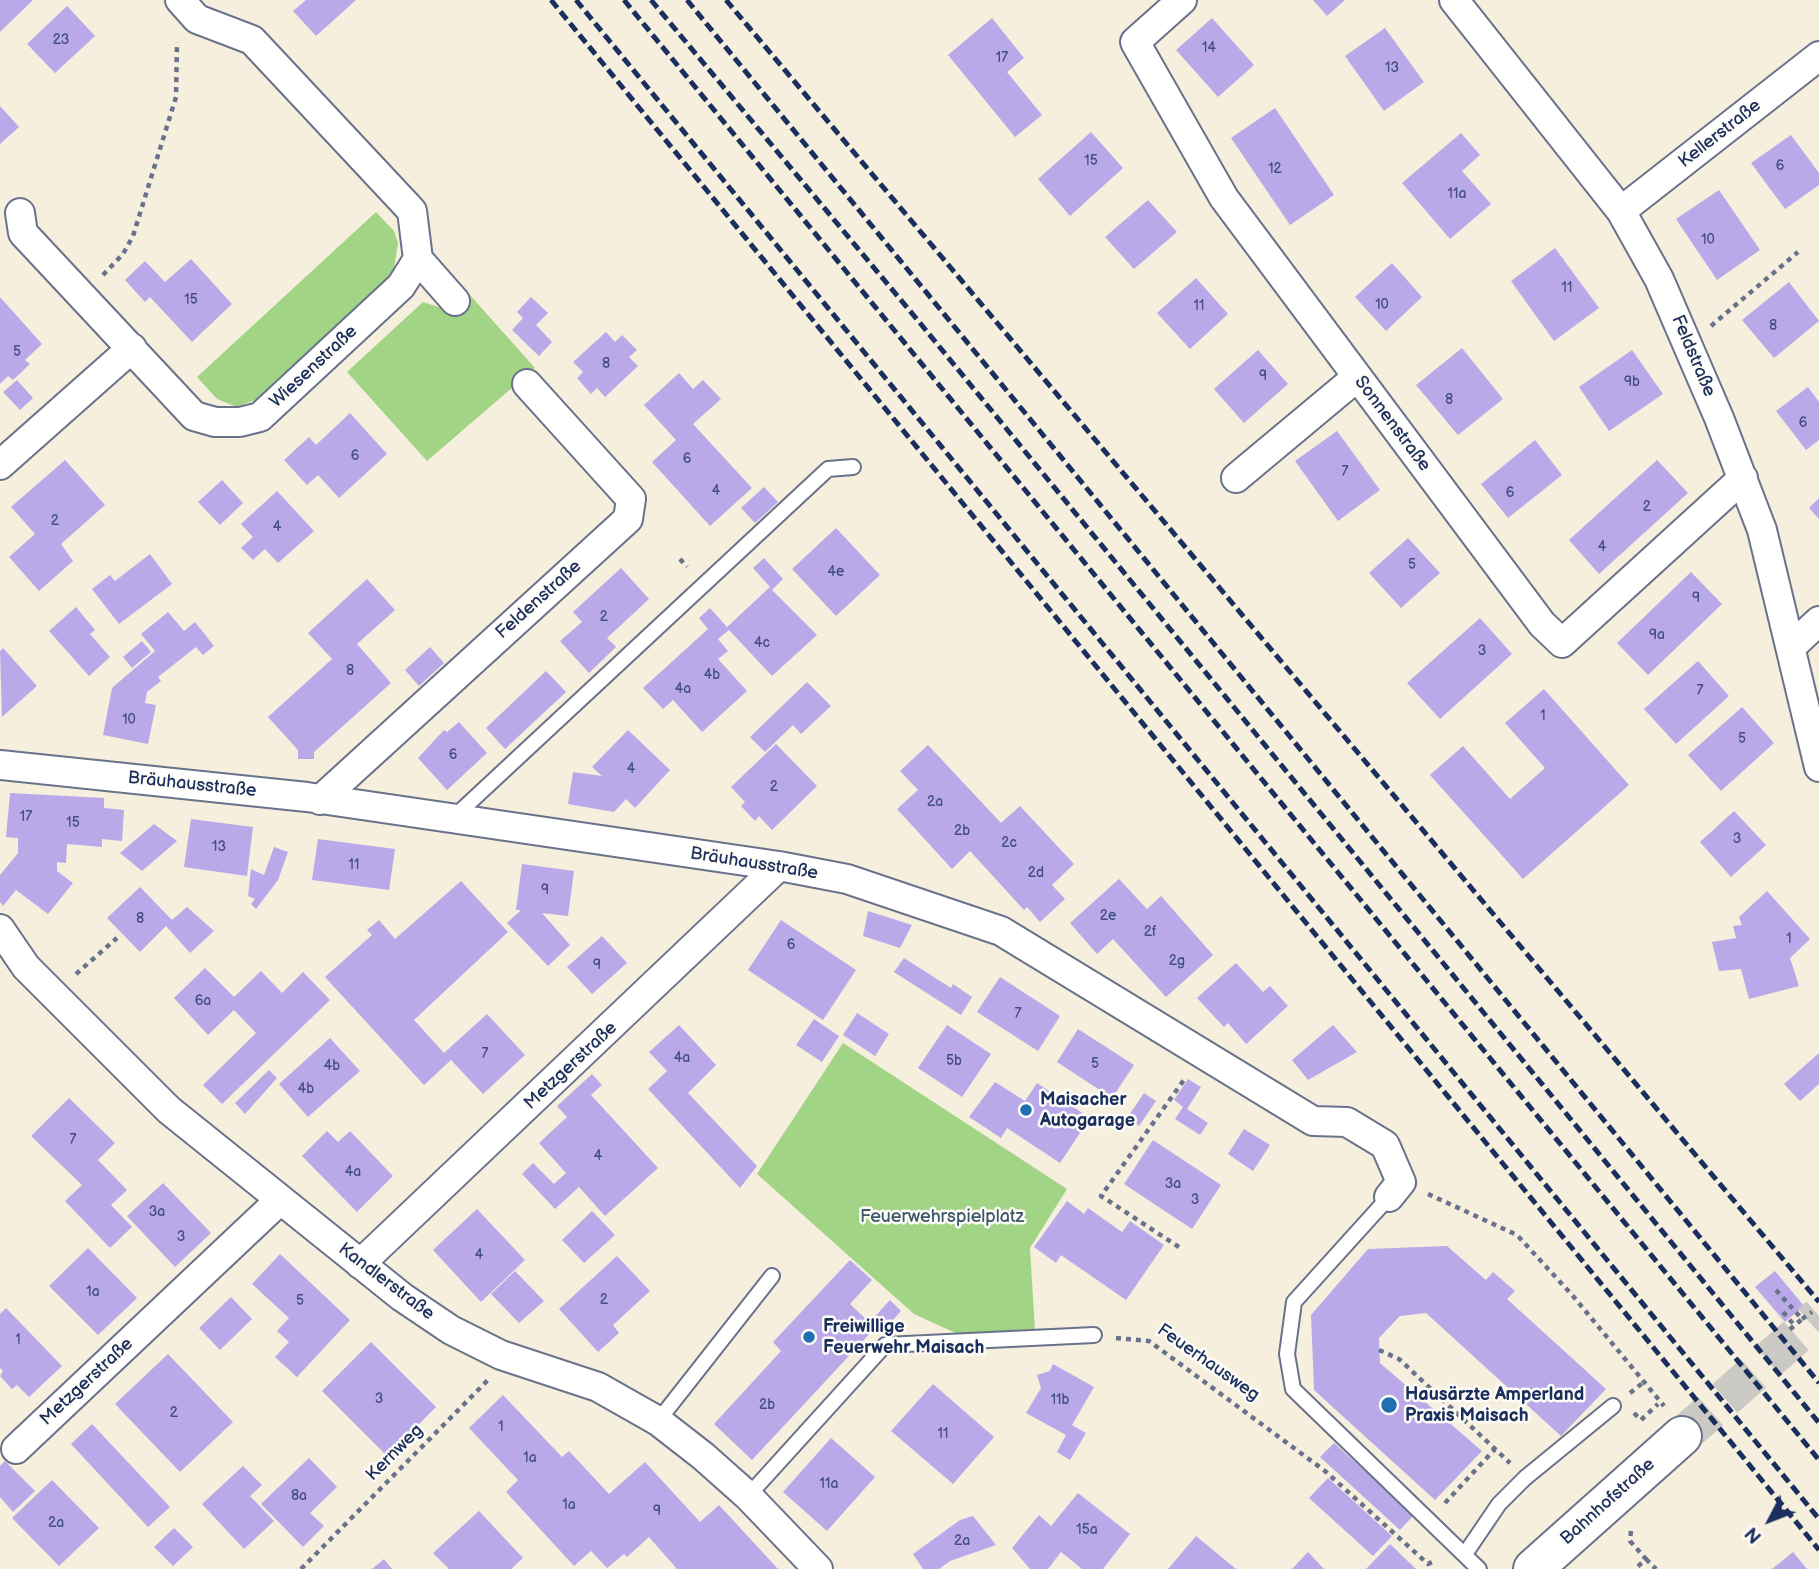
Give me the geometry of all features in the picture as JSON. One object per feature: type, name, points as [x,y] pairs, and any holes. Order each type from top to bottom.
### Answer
[{"type":"street","name":"Sonnenstraße","points":[[1182,0],[1135,42],[1224,198],[1542,624],[1562,643],[1743,478]]},
{"type":"street","name":"Feldstraße","points":[[1454,0],[1621,211],[1660,279],[1762,530],[1819,767]]},
{"type":"street","points":[[186,7],[197,19],[252,40],[412,211],[418,259],[455,300]]},
{"type":"street","name":"Kellerstraße","points":[[1621,211],[1819,56]]},
{"type":"street","name":"Wiesenstraße","points":[[20,212],[23,233],[194,416],[215,422],[240,422],[260,417],[401,286],[418,259]]},
{"type":"street","points":[[0,465],[132,348]]},
{"type":"street","points":[[1236,478],[1357,377]]},
{"type":"street","name":"Feldenstraße","points":[[320,800],[628,519],[631,499],[527,384]]},
{"type":"street","points":[[1791,647],[1819,621]]},
{"type":"street","name":"Bräuhausstraße","points":[[0,765],[320,800],[779,866],[847,879],[1001,931],[1313,1121],[1347,1122],[1385,1145],[1395,1189]]},
{"type":"street","name":"Metzgerstraße","points":[[360,1264],[779,866]]},
{"type":"street","name":"Kandlerstraße","points":[[0,929],[26,967],[169,1110],[360,1264],[451,1330],[509,1358],[598,1387],[657,1422],[703,1455],[748,1496],[812,1567]]},
{"type":"street","name":"Metzgerstraße","points":[[16,1449],[280,1200]]},
{"type":"street","name":"Bahnhofstraße","points":[[1532,1569],[1676,1424]]},
{"type":"lane","points":[[452,819],[828,469],[853,467]]},
{"type":"lane","points":[[1395,1189],[1294,1302],[1287,1354],[1293,1388],[1479,1569]]},
{"type":"lane","points":[[657,1422],[772,1276]]},
{"type":"lane","points":[[748,1496],[885,1345],[1094,1335]]},
{"type":"lane","points":[[1465,1554],[1499,1504],[1525,1478],[1613,1406]]},
{"type":"path","points":[[83,296],[124,254],[133,236],[176,97],[177,40],[186,7]]},
{"type":"path","points":[[1689,346],[1798,252]]},
{"type":"path","points":[[52,994],[117,938]]},
{"type":"path","points":[[1179,1247],[1101,1196],[1203,1054]]},
{"type":"path","points":[[1395,1189],[1517,1235],[1573,1296],[1676,1424]]},
{"type":"path","points":[[1776,1290],[1802,1320]]},
{"type":"path","points":[[1783,1312],[1795,1325]]},
{"type":"path","points":[[1787,1332],[1812,1312]]},
{"type":"path","name":"Feuerhausweg","points":[[1094,1335],[1149,1341],[1325,1471],[1428,1564],[1436,1559],[1445,1569]]},
{"type":"path","points":[[1379,1350],[1399,1359],[1525,1478]]},
{"type":"path","name":"Kernweg","points":[[302,1569],[509,1358]]},
{"type":"path","points":[[1644,1417],[1658,1404]]},
{"type":"path","points":[[1440,1508],[1495,1449]]},
{"type":"path","points":[[1639,1525],[1628,1534],[1630,1541],[1656,1569]]},
{"type":"path","points":[[1635,1569],[1646,1559]]},
{"type":"green space","points":[[376,212],[394,231],[398,243],[393,275],[255,400],[237,407],[217,399],[197,377]]},
{"type":"green space","points":[[469,294],[535,368],[427,461],[347,372],[423,302],[451,311]]},
{"type":"green space","name":"Feuerwehrspielplatz","points":[[843,1043],[1067,1189],[1030,1248],[1035,1331],[960,1335],[914,1314],[757,1174]]},
{"type":"building","points":[[0,0],[33,0],[0,32]]},
{"type":"building","points":[[306,0],[356,0],[316,36],[293,11]]},
{"type":"building","points":[[1313,0],[1345,0],[1327,16]]},
{"type":"building","points":[[67,6],[95,36],[55,73],[27,44]]},
{"type":"building","points":[[992,18],[1024,58],[1007,72],[1042,115],[1015,137],[948,55]]},
{"type":"building","points":[[1212,18],[1254,65],[1218,97],[1176,50]]},
{"type":"building","points":[[1385,28],[1424,82],[1384,111],[1345,56]]},
{"type":"building","points":[[0,106],[19,127],[0,144]]},
{"type":"building","points":[[1275,108],[1334,195],[1290,225],[1231,138]]},
{"type":"building","points":[[1091,132],[1123,168],[1070,216],[1038,179]]},
{"type":"building","points":[[1461,133],[1480,155],[1462,171],[1491,204],[1450,239],[1402,183]]},
{"type":"building","points":[[1791,135],[1819,173],[1819,185],[1785,209],[1751,163]]},
{"type":"building","points":[[1719,190],[1760,250],[1717,280],[1676,219]]},
{"type":"building","points":[[1148,200],[1177,232],[1134,269],[1105,237]]},
{"type":"building","points":[[1555,248],[1599,308],[1554,341],[1511,281]]},
{"type":"building","points":[[191,259],[232,304],[192,342],[150,297],[145,302],[125,280],[145,261],[165,282]]},
{"type":"building","points":[[1392,263],[1422,297],[1386,331],[1355,297]]},
{"type":"building","points":[[1196,278],[1228,314],[1190,349],[1157,313]]},
{"type":"building","points":[[1789,282],[1819,321],[1774,358],[1742,320]]},
{"type":"building","points":[[0,297],[42,344],[25,360],[30,364],[13,380],[8,376],[0,384]]},
{"type":"building","points":[[531,297],[548,313],[536,325],[552,342],[539,356],[512,330],[523,318],[517,312]]},
{"type":"building","points":[[606,332],[615,342],[622,335],[637,350],[629,357],[638,366],[605,397],[597,388],[591,394],[577,378],[583,372],[573,362]]},
{"type":"building","points":[[1462,348],[1503,399],[1458,435],[1416,385]]},
{"type":"building","points":[[1258,350],[1288,384],[1244,423],[1214,389]]},
{"type":"building","points":[[1632,350],[1663,394],[1609,431],[1579,387]]},
{"type":"building","points":[[679,373],[693,389],[703,380],[721,399],[693,424],[752,488],[710,526],[652,462],[676,440],[644,405]]},
{"type":"building","points":[[17,380],[33,398],[20,410],[3,392]]},
{"type":"building","points":[[1808,387],[1819,402],[1819,440],[1806,450],[1776,411]]},
{"type":"building","points":[[350,413],[387,454],[339,498],[318,475],[307,485],[284,460],[309,437],[316,445]]},
{"type":"building","points":[[1337,431],[1380,490],[1338,521],[1295,461]]},
{"type":"building","points":[[1535,440],[1562,475],[1508,518],[1481,484]]},
{"type":"building","points":[[65,460],[105,505],[61,544],[73,561],[39,591],[9,557],[35,534],[11,507]]},
{"type":"building","points":[[1657,460],[1688,493],[1599,574],[1569,540]]},
{"type":"building","points":[[222,480],[243,503],[220,525],[198,502]]},
{"type":"building","points":[[764,487],[778,502],[755,523],[741,508]]},
{"type":"building","points":[[277,491],[314,531],[278,563],[265,549],[253,560],[241,548],[253,537],[241,524]]},
{"type":"building","points":[[1819,498],[1819,519],[1809,508]]},
{"type":"building","points":[[836,528],[880,575],[836,616],[792,569]]},
{"type":"building","points":[[1408,538],[1440,573],[1401,608],[1369,573]]},
{"type":"building","points":[[150,554],[172,584],[119,624],[92,589],[110,575],[115,581]]},
{"type":"building","points":[[764,558],[783,579],[772,590],[817,635],[772,676],[729,630],[718,639],[728,651],[718,659],[747,691],[702,732],[673,700],[663,709],[643,688],[708,629],[699,618],[710,608],[727,627],[770,587],[753,568]]},
{"type":"building","points":[[621,568],[649,599],[607,638],[616,647],[589,673],[560,641],[582,622],[573,612]]},
{"type":"building","points":[[1691,572],[1722,604],[1648,675],[1617,643]]},
{"type":"building","points":[[367,579],[395,610],[357,644],[391,683],[314,752],[314,759],[298,759],[298,750],[268,717],[332,659],[308,633]]},
{"type":"building","points":[[76,607],[95,630],[90,634],[110,657],[89,676],[49,631]]},
{"type":"building","points":[[168,612],[184,631],[195,622],[214,646],[203,655],[196,647],[158,677],[161,681],[147,692],[145,703],[156,705],[148,744],[103,735],[112,688],[155,651],[141,634]]},
{"type":"building","points":[[1480,618],[1512,654],[1440,719],[1407,683]]},
{"type":"building","points":[[142,641],[151,652],[132,668],[123,657]]},
{"type":"building","points":[[430,647],[444,663],[419,686],[405,670]]},
{"type":"building","points":[[3,648],[37,686],[2,717],[0,651]]},
{"type":"building","points":[[1698,661],[1729,696],[1676,744],[1644,709]]},
{"type":"building","points":[[546,671],[566,692],[505,749],[486,728]]},
{"type":"building","points":[[807,682],[831,706],[801,734],[793,725],[765,752],[750,737]]},
{"type":"building","points":[[1544,689],[1629,785],[1523,879],[1430,775],[1463,746],[1510,799],[1545,768],[1505,723]]},
{"type":"building","points":[[1742,707],[1774,743],[1721,791],[1688,755]]},
{"type":"building","points":[[459,722],[487,753],[447,790],[418,758],[444,730],[447,732]]},
{"type":"building","points":[[628,730],[670,770],[635,808],[626,799],[614,812],[568,804],[573,772],[602,776],[592,767]]},
{"type":"building","points":[[776,744],[817,786],[772,830],[759,816],[755,821],[741,806],[745,802],[731,787]]},
{"type":"building","points":[[928,745],[1001,823],[1020,806],[1074,864],[1052,885],[1065,899],[1040,922],[1027,907],[1024,910],[970,851],[952,869],[897,809],[918,790],[900,771]]},
{"type":"building","points":[[10,793],[104,798],[104,808],[124,810],[122,841],[102,839],[102,847],[67,844],[66,863],[57,862],[57,871],[73,883],[48,914],[16,890],[3,906],[0,902],[0,875],[18,853],[18,838],[6,837]]},
{"type":"building","points":[[1734,811],[1766,845],[1731,877],[1700,842]]},
{"type":"building","points":[[191,819],[253,827],[247,876],[184,867]]},
{"type":"building","points":[[154,824],[177,841],[142,871],[120,853]]},
{"type":"building","points":[[318,839],[395,849],[389,890],[312,880]]},
{"type":"building","points":[[274,847],[288,852],[278,880],[256,909],[251,904],[255,899],[248,896],[251,869],[264,875]]},
{"type":"building","points":[[522,864],[574,871],[568,916],[542,913],[570,945],[548,966],[507,923],[521,910],[516,910]]},
{"type":"building","points":[[1119,879],[1147,909],[1161,896],[1213,955],[1166,997],[1113,939],[1097,954],[1070,923]]},
{"type":"building","points":[[461,881],[508,932],[414,1020],[444,1053],[487,1014],[525,1055],[483,1094],[451,1060],[424,1085],[325,977],[372,935],[367,930],[379,920],[395,939]]},
{"type":"building","points":[[140,887],[172,920],[187,907],[214,931],[190,953],[166,926],[140,952],[107,918]]},
{"type":"building","points":[[1767,891],[1810,939],[1790,958],[1799,986],[1749,999],[1741,969],[1719,971],[1712,942],[1736,938],[1733,926],[1742,925],[1739,917]]},
{"type":"building","points":[[868,911],[912,925],[900,948],[863,936]]},
{"type":"building","points":[[781,920],[856,970],[823,1020],[748,970]]},
{"type":"building","points":[[602,936],[627,963],[592,994],[567,967]]},
{"type":"building","points":[[904,958],[951,988],[953,984],[972,997],[961,1015],[894,972]]},
{"type":"building","points":[[1236,963],[1263,992],[1270,986],[1288,1006],[1246,1044],[1228,1023],[1224,1027],[1197,998]]},
{"type":"building","points":[[205,968],[234,997],[261,971],[282,993],[303,972],[330,1000],[222,1104],[203,1085],[256,1033],[234,1010],[208,1035],[174,998]]},
{"type":"building","points":[[1000,977],[1060,1016],[1038,1051],[977,1012]]},
{"type":"building","points":[[857,1013],[889,1034],[875,1056],[843,1035]]},
{"type":"building","points":[[814,1019],[839,1036],[822,1062],[796,1045]]},
{"type":"building","points":[[679,1025],[716,1065],[688,1093],[757,1166],[740,1188],[648,1089],[667,1071],[649,1052]]},
{"type":"building","points":[[947,1025],[991,1054],[962,1097],[918,1068]]},
{"type":"building","points":[[1333,1025],[1357,1052],[1308,1080],[1292,1060]]},
{"type":"building","points":[[1078,1029],[1134,1065],[1112,1098],[1057,1062]]},
{"type":"building","points":[[330,1038],[360,1071],[308,1117],[279,1084]]},
{"type":"building","points":[[1819,1053],[1819,1084],[1800,1101],[1784,1084]]},
{"type":"building","points":[[269,1070],[277,1078],[245,1114],[235,1103]]},
{"type":"building","points":[[592,1074],[602,1085],[591,1095],[658,1168],[605,1216],[579,1187],[555,1209],[522,1174],[533,1163],[554,1184],[566,1173],[539,1143],[567,1117],[557,1106]]},
{"type":"building","points":[[1188,1079],[1201,1087],[1187,1109],[1208,1123],[1200,1135],[1175,1119],[1183,1107],[1174,1100]]},
{"type":"building","points":[[995,1082],[1025,1101],[1037,1083],[1090,1118],[1060,1163],[1007,1128],[1001,1138],[969,1117]]},
{"type":"building","points":[[1144,1093],[1156,1101],[1139,1126],[1127,1118]]},
{"type":"building","points":[[69,1098],[115,1143],[98,1160],[127,1190],[111,1205],[132,1227],[110,1248],[65,1201],[82,1185],[31,1136]]},
{"type":"building","points":[[1244,1129],[1270,1145],[1253,1171],[1228,1154]]},
{"type":"building","points":[[327,1131],[338,1142],[350,1131],[393,1176],[357,1212],[302,1156]]},
{"type":"building","points":[[1153,1140],[1221,1185],[1192,1229],[1124,1184]]},
{"type":"building","points":[[163,1183],[211,1233],[175,1267],[127,1216]]},
{"type":"building","points":[[1067,1201],[1084,1214],[1088,1208],[1122,1232],[1130,1221],[1164,1245],[1126,1300],[1061,1255],[1056,1263],[1034,1247]]},
{"type":"building","points":[[477,1209],[525,1260],[481,1302],[433,1250]]},
{"type":"building","points":[[592,1211],[615,1235],[584,1263],[562,1240]]},
{"type":"building","points":[[1447,1246],[1486,1280],[1493,1272],[1515,1291],[1507,1299],[1606,1389],[1561,1436],[1426,1313],[1400,1316],[1379,1338],[1380,1363],[1482,1451],[1435,1500],[1314,1390],[1311,1315],[1368,1249]]},
{"type":"building","points":[[88,1248],[137,1298],[98,1335],[49,1286]]},
{"type":"building","points":[[280,1254],[350,1320],[297,1377],[275,1357],[289,1342],[277,1331],[289,1318],[252,1284]]},
{"type":"building","points":[[617,1256],[650,1291],[613,1325],[619,1333],[598,1352],[559,1309]]},
{"type":"building","points":[[850,1260],[872,1280],[850,1304],[875,1328],[752,1460],[714,1424],[781,1351],[773,1342]]},
{"type":"building","points":[[515,1271],[544,1301],[519,1323],[491,1294]]},
{"type":"building","points":[[1775,1271],[1804,1306],[1785,1322],[1755,1287]]},
{"type":"building","points":[[231,1297],[252,1319],[220,1350],[199,1328]]},
{"type":"building","points":[[890,1300],[901,1311],[883,1331],[871,1321]]},
{"type":"building","points":[[6,1308],[62,1366],[29,1397],[17,1385],[12,1389],[0,1376],[3,1371],[0,1368],[0,1314]]},
{"type":"building","points":[[371,1342],[436,1407],[387,1456],[322,1391]]},
{"type":"building","points":[[168,1354],[233,1422],[180,1472],[115,1404]]},
{"type":"building","points":[[1053,1364],[1094,1387],[1072,1425],[1086,1433],[1070,1460],[1057,1452],[1066,1435],[1026,1413],[1041,1388],[1037,1375],[1050,1371]]},
{"type":"building","points":[[933,1384],[994,1437],[953,1484],[891,1431]]},
{"type":"building","points":[[503,1395],[562,1457],[569,1451],[609,1494],[645,1462],[700,1522],[719,1505],[778,1569],[677,1569],[649,1537],[627,1557],[624,1554],[607,1568],[591,1551],[574,1566],[506,1492],[518,1480],[469,1428]]},
{"type":"building","points":[[92,1424],[170,1507],[148,1527],[71,1444]]},
{"type":"building","points":[[831,1438],[875,1477],[827,1531],[783,1492]]},
{"type":"building","points":[[1334,1443],[1414,1515],[1400,1530],[1320,1457]]},
{"type":"building","points":[[309,1458],[337,1487],[310,1513],[324,1526],[303,1547],[261,1504]]},
{"type":"building","points":[[5,1461],[35,1491],[13,1512],[0,1497],[0,1466]]},
{"type":"building","points":[[243,1466],[262,1485],[250,1496],[274,1521],[244,1549],[202,1504]]},
{"type":"building","points":[[1328,1478],[1392,1536],[1373,1556],[1309,1498]]},
{"type":"building","points":[[52,1480],[99,1528],[59,1566],[12,1518]]},
{"type":"building","points":[[1078,1493],[1130,1534],[1103,1569],[1082,1569],[1061,1552],[1048,1569],[1030,1569],[1012,1548],[1039,1515],[1051,1526]]},
{"type":"building","points":[[479,1511],[523,1558],[511,1569],[449,1569],[433,1553]]},
{"type":"building","points":[[973,1516],[996,1545],[950,1561],[939,1569],[923,1569],[913,1554],[960,1520]]},
{"type":"building","points":[[174,1528],[193,1547],[173,1566],[154,1547]]},
{"type":"building","points":[[1196,1536],[1236,1569],[1168,1569]]},
{"type":"building","points":[[1390,1544],[1416,1569],[1366,1569]]},
{"type":"building","points":[[1308,1552],[1324,1569],[1292,1569]]},
{"type":"building","points":[[1793,1552],[1807,1569],[1772,1569]]},
{"type":"building","points":[[384,1559],[392,1569],[372,1569]]},
{"type":"tunnel","points":[[1682,1436],[1819,1316]]},
{"type":"railway","points":[[551,0],[1819,1550]]},
{"type":"railway","points":[[576,0],[1819,1519]]},
{"type":"railway","points":[[624,0],[1819,1460]]},
{"type":"railway","points":[[651,0],[920,323],[1819,1423]]},
{"type":"railway","points":[[687,0],[1819,1383]]},
{"type":"railway","points":[[726,0],[1819,1302]]},
{"type":"place","name":"Maisacher Autogarage","points":[[1026,1110]]},
{"type":"place","name":"Freiwillige Feuerwehr Maisach","points":[[809,1337]]},
{"type":"place","name":"Hausärzte Amperland Praxis Maisach","points":[[1389,1405]]}]
